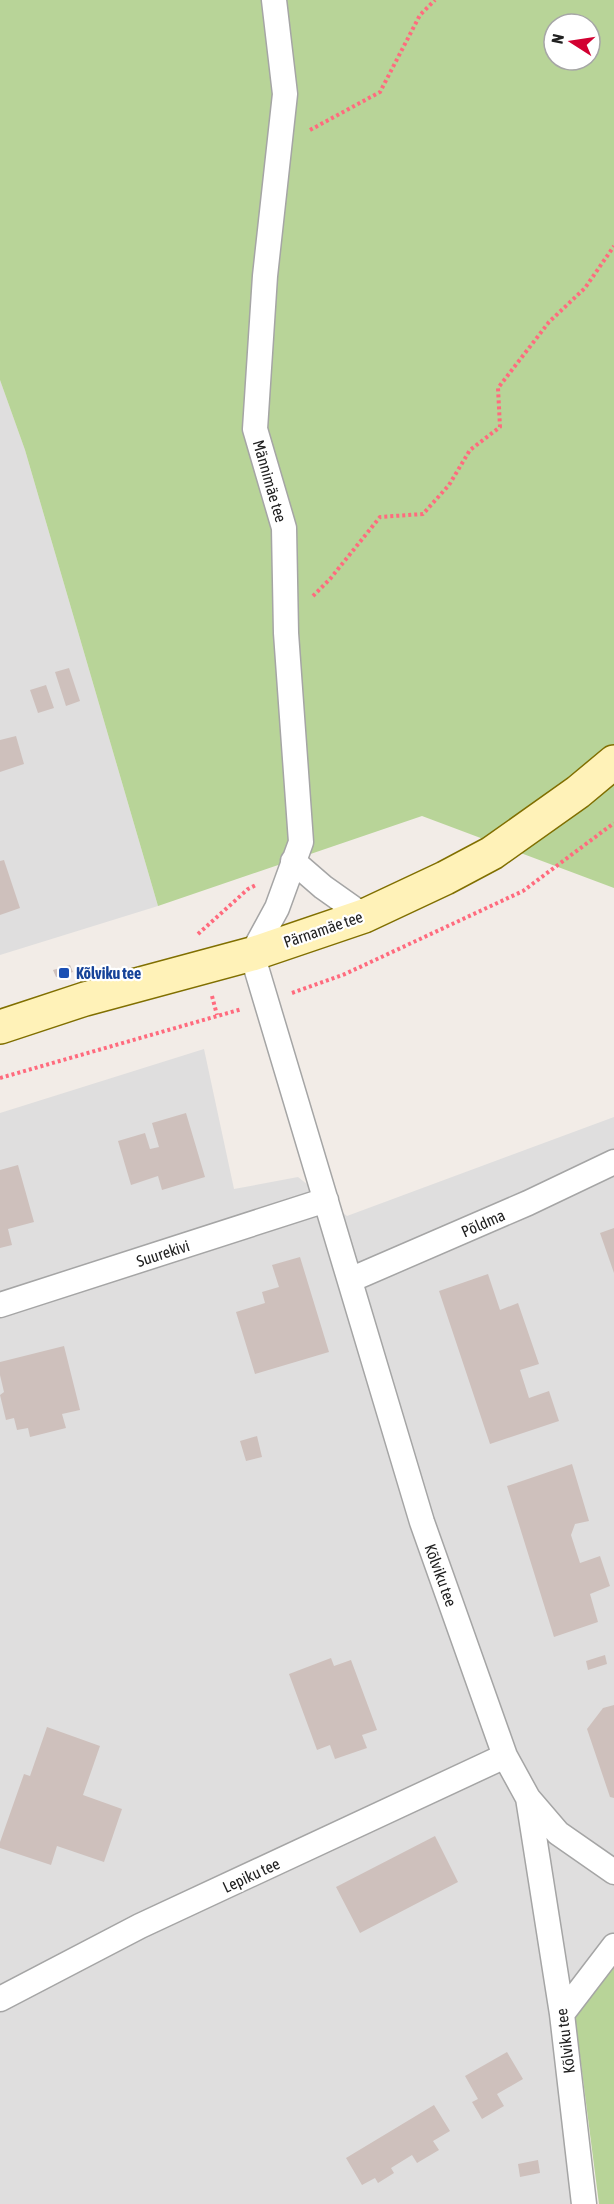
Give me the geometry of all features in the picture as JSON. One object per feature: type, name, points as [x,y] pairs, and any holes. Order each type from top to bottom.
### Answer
[{"type":"main road","name":"Pärnamäe tee","points":[[0,1027],[85,999],[252,954],[364,916],[492,853],[578,792],[614,762]]},
{"type":"street","name":"Männimäe tee","points":[[252,954],[277,908],[301,842],[286,633],[284,528],[255,429],[265,276],[285,94],[274,0]]},
{"type":"street","points":[[292,866],[364,916]]},
{"type":"street","name":"Kõlviku tee","points":[[252,954],[422,1522],[505,1756],[528,1798],[562,2014],[584,2204]]},
{"type":"street","name":"Põldma","points":[[350,1280],[518,1207],[614,1162]]},
{"type":"street","name":"Suurekivi","points":[[0,1305],[326,1200]]},
{"type":"street","name":"Lepiku tee","points":[[0,1999],[140,1926],[505,1756]]},
{"type":"street","points":[[528,1798],[558,1833],[614,1872]]},
{"type":"street","points":[[562,2014],[614,1946]]},
{"type":"path","points":[[278,166],[309,131],[380,92],[420,15],[435,0]]},
{"type":"path","points":[[309,599],[330,579],[380,517],[423,514],[449,485],[470,450],[500,427],[498,388],[549,322],[585,288],[614,246]]},
{"type":"path","points":[[0,1078],[266,1002],[345,974],[523,891],[614,823]]},
{"type":"path","points":[[194,936],[248,889],[292,866]]},
{"type":"path","points":[[211,990],[217,1015]]},
{"type":"shaded area","points":[[0,380],[25,450],[158,906],[0,955]]},
{"type":"shaded area","points":[[204,1049],[234,1189],[298,1177],[347,1216],[614,1117],[614,1967],[574,2009],[590,2204],[0,2204],[0,1113]]},
{"type":"green space","points":[[0,0],[614,0],[614,888],[422,816],[158,906],[25,450],[0,380]]},
{"type":"green space","points":[[614,1967],[614,2204],[599,2204],[574,2009]]},
{"type":"building","points":[[69,668],[80,701],[66,706],[55,672]]},
{"type":"building","points":[[46,685],[54,708],[38,713],[30,690]]},
{"type":"building","points":[[16,736],[24,764],[0,772],[0,740]]},
{"type":"building","points":[[4,860],[20,908],[0,915],[0,861]]},
{"type":"building","points":[[70,965],[73,972],[56,977],[53,970]]},
{"type":"building","points":[[186,1113],[205,1177],[162,1190],[158,1176],[131,1185],[118,1141],[145,1133],[150,1149],[159,1147],[152,1123]]},
{"type":"building","points":[[18,1165],[34,1222],[8,1229],[12,1245],[0,1248],[0,1170]]},
{"type":"building","points":[[614,1228],[614,1273],[600,1233]]},
{"type":"building","points":[[300,1257],[329,1352],[255,1374],[236,1312],[265,1303],[262,1292],[279,1287],[272,1265]]},
{"type":"building","points":[[488,1274],[500,1310],[518,1303],[539,1364],[520,1370],[529,1398],[549,1391],[559,1421],[490,1444],[439,1291]]},
{"type":"building","points":[[64,1346],[80,1410],[62,1414],[66,1428],[30,1437],[28,1428],[17,1430],[14,1418],[6,1420],[0,1395],[4,1392],[0,1362]]},
{"type":"building","points":[[257,1436],[262,1457],[246,1461],[240,1441]]},
{"type":"building","points":[[572,1464],[589,1521],[575,1524],[571,1535],[580,1563],[600,1556],[610,1586],[590,1594],[598,1622],[554,1637],[507,1486]]},
{"type":"building","points":[[605,1655],[607,1664],[588,1670],[586,1661]]},
{"type":"building","points":[[331,1658],[334,1666],[351,1660],[377,1730],[362,1735],[367,1748],[335,1759],[330,1745],[317,1750],[289,1674]]},
{"type":"building","points":[[614,1705],[614,1798],[610,1797],[587,1729],[603,1708]]},
{"type":"building","points":[[47,1727],[100,1746],[83,1795],[122,1809],[104,1862],[57,1846],[51,1865],[0,1848],[0,1842],[24,1774],[30,1776]]},
{"type":"building","points":[[435,1836],[458,1882],[360,1933],[336,1887]]},
{"type":"building","points":[[507,2052],[523,2079],[497,2094],[504,2106],[482,2119],[472,2102],[478,2099],[465,2076]]},
{"type":"building","points":[[434,2105],[450,2131],[433,2141],[439,2150],[417,2163],[412,2155],[391,2168],[394,2173],[378,2183],[375,2178],[362,2185],[346,2158]]},
{"type":"building","points":[[538,2160],[540,2173],[520,2177],[518,2164]]},
{"type":"place","name":"Kõlviku tee","points":[[64,973]]}]
